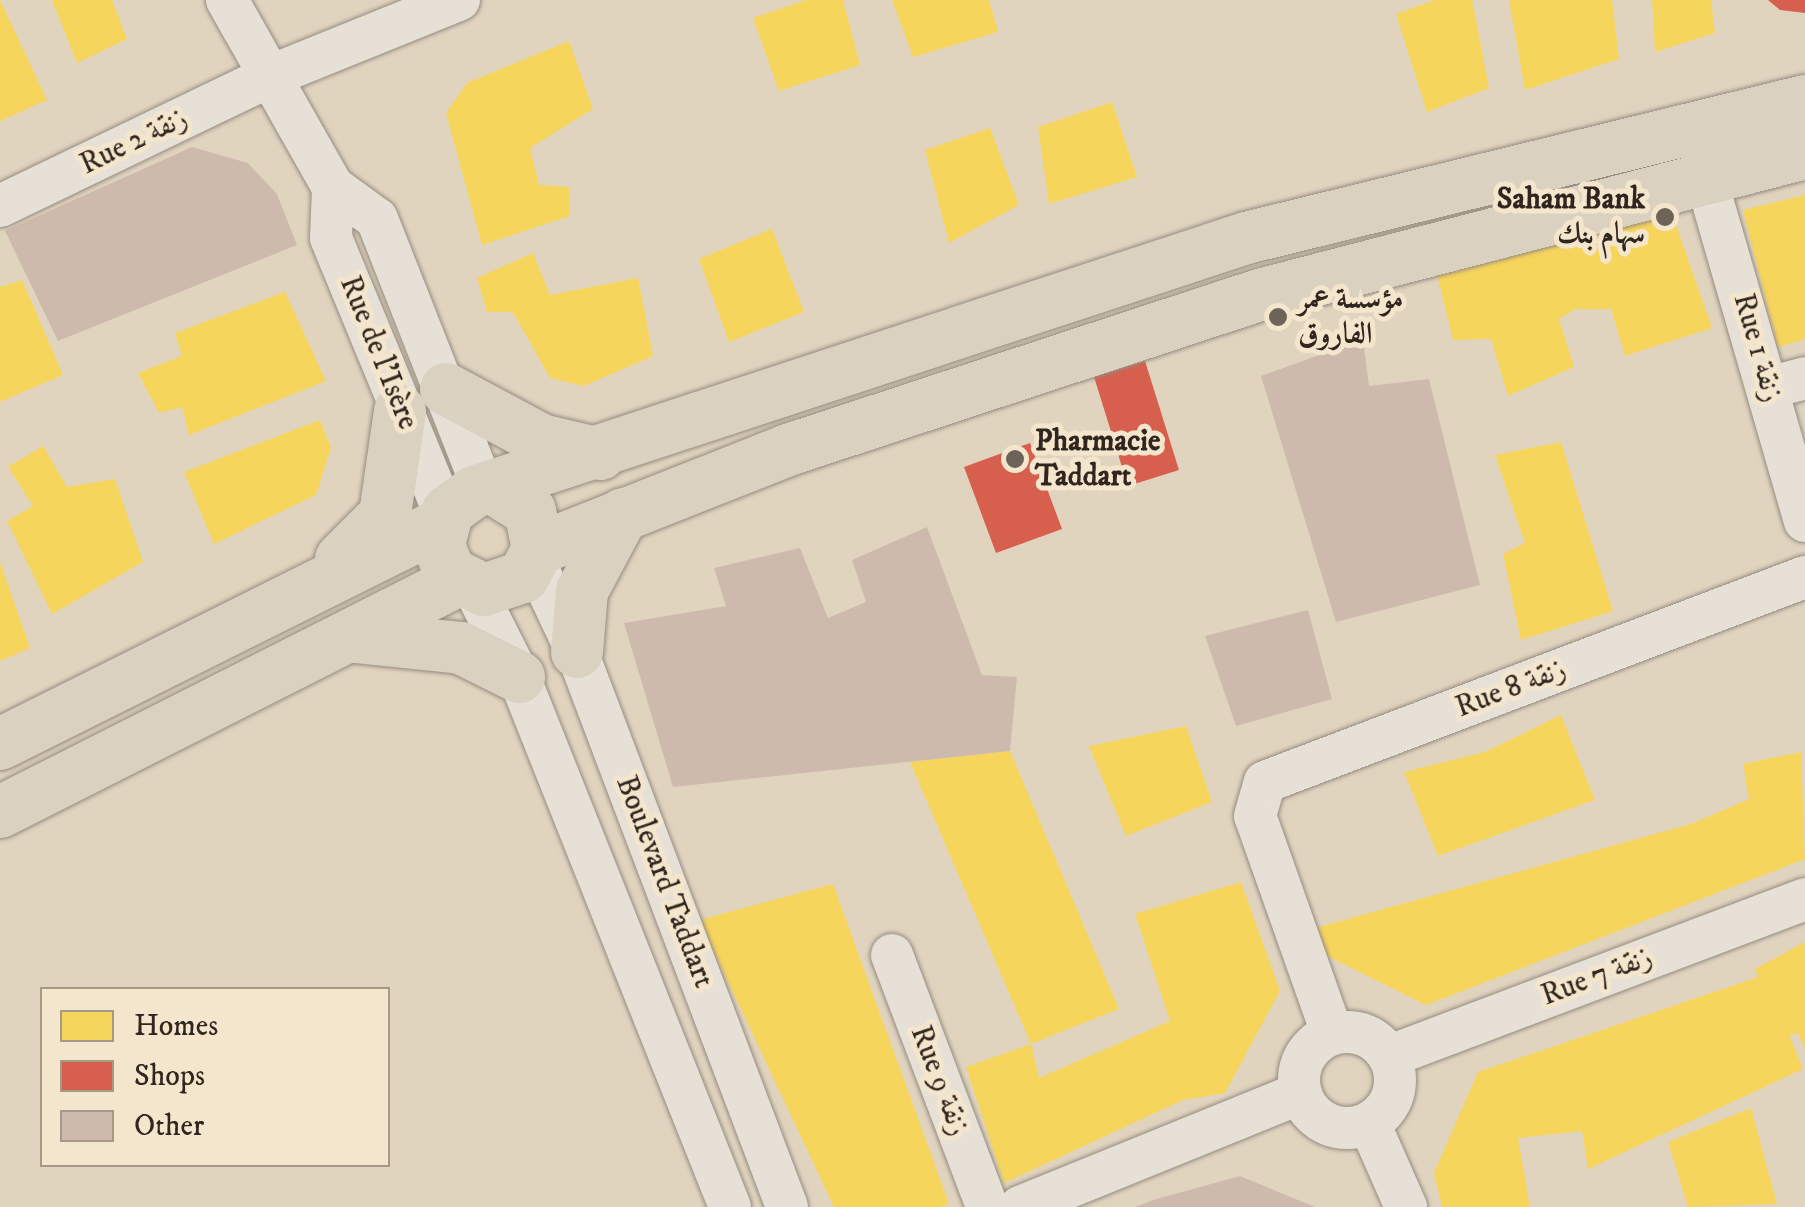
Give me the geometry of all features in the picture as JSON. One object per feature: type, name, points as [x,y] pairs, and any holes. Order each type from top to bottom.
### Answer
[{"type":"main road","points":[[0,744],[467,505],[600,454],[1246,238],[1805,101]]},
{"type":"main road","points":[[0,812],[349,638],[467,584],[511,585],[536,555],[623,514],[1263,294],[1705,175],[1805,154]]},
{"type":"main road","points":[[320,577],[385,515],[423,400],[541,440],[600,454]]},
{"type":"main road","points":[[467,505],[530,511],[536,555]]},
{"type":"main road","points":[[467,505],[440,552],[467,584]]},
{"type":"main road","points":[[577,652],[582,591],[623,514]]},
{"type":"main road","points":[[349,638],[433,641],[520,677]]},
{"type":"street","name":"Rue de l'Isère","points":[[228,0],[332,187],[331,238],[423,400],[467,505]]},
{"type":"street","points":[[268,76],[459,0]]},
{"type":"street","name":"Rue 2 زنقة","points":[[0,206],[268,76]]},
{"type":"street","name":"Rue 1 زنقة","points":[[1705,175],[1787,383],[1805,522]]},
{"type":"street","name":"Boulevard Taddart","points":[[536,555],[577,652],[787,1207]]},
{"type":"street","name":"Rue 8 زنقة","points":[[1332,1034],[1259,830],[1254,802],[1265,782],[1805,577]]},
{"type":"street","name":"Boulevard Taddart","points":[[467,584],[520,677],[730,1207]]},
{"type":"street","name":"Rue 7 زنقة","points":[[1390,1056],[1805,899]]},
{"type":"street","name":"Rue 9 زنقة","points":[[892,954],[987,1207]]},
{"type":"street","points":[[1332,1034],[1365,1034],[1390,1056],[1394,1094],[1369,1123],[1328,1125],[1301,1093],[1304,1057],[1332,1034]]},
{"type":"street","points":[[1020,1207],[1301,1093]]},
{"type":"street","points":[[1369,1123],[1406,1207]]},
{"type":"building: Homes","points":[[0,0],[47,100],[0,121]]},
{"type":"building: Homes","points":[[52,0],[112,0],[127,39],[77,63]]},
{"type":"building: Homes","points":[[806,0],[843,0],[860,65],[779,91],[753,18]]},
{"type":"building: Homes","points":[[892,0],[989,0],[998,32],[913,57]]},
{"type":"building: Homes","points":[[1435,0],[1472,0],[1489,88],[1427,112],[1396,14]]},
{"type":"building: Homes","points":[[1509,0],[1612,0],[1619,59],[1525,90]]},
{"type":"building: Homes","points":[[1652,0],[1711,0],[1715,33],[1655,52]]},
{"type":"building: Homes","points":[[569,41],[593,109],[530,148],[539,185],[569,187],[570,216],[482,245],[446,113],[467,83]]},
{"type":"building: Homes","points":[[1112,102],[1137,177],[1049,204],[1038,127]]},
{"type":"building: Homes","points":[[990,128],[1019,205],[949,243],[925,150]]},
{"type":"building: Homes","points":[[1805,195],[1805,339],[1778,347],[1743,210]]},
{"type":"building: Homes","points":[[1670,208],[1712,328],[1625,356],[1611,309],[1575,309],[1559,319],[1574,367],[1508,396],[1491,339],[1453,340],[1435,266]]},
{"type":"building: Homes","points":[[772,229],[804,312],[729,342],[699,259]]},
{"type":"building: Homes","points":[[533,253],[550,295],[638,278],[653,356],[584,386],[550,378],[513,312],[487,312],[477,278]]},
{"type":"building: Homes","points":[[22,280],[63,375],[0,402],[0,287]]},
{"type":"building: Homes","points":[[285,292],[326,381],[189,435],[182,407],[159,413],[138,373],[182,356],[175,333]]},
{"type":"building: Homes","points":[[320,420],[331,448],[316,495],[214,544],[184,472]]},
{"type":"building: Homes","points":[[1561,442],[1613,611],[1521,640],[1503,554],[1525,543],[1495,455]]},
{"type":"building: Homes","points":[[43,446],[67,487],[115,479],[143,562],[52,614],[7,521],[33,506],[8,467]]},
{"type":"building: Homes","points":[[0,562],[30,648],[0,661]]},
{"type":"building: Homes","points":[[1561,715],[1595,800],[1438,856],[1404,772],[1485,752]]},
{"type":"building: Homes","points":[[1186,726],[1212,802],[1126,836],[1089,746]]},
{"type":"building: Homes","points":[[1010,751],[1119,1009],[1031,1044],[910,762]]},
{"type":"building: Homes","points":[[1801,752],[1805,859],[1426,1005],[1325,955],[1315,928],[1691,824],[1749,799],[1743,764]]},
{"type":"building: Homes","points":[[1241,882],[1280,991],[1225,1093],[1183,1100],[1004,1183],[966,1067],[1031,1044],[1039,1078],[1170,1021],[1135,914]]},
{"type":"building: Homes","points":[[833,884],[949,1204],[834,1207],[699,920]]},
{"type":"building: Homes","points":[[1805,942],[1805,1050],[1798,1033],[1789,1035],[1803,1069],[1588,1169],[1582,1131],[1518,1138],[1530,1207],[1442,1207],[1434,1173],[1478,1072],[1758,977],[1755,969]]},
{"type":"building: Homes","points":[[1751,1108],[1777,1204],[1688,1207],[1668,1142]]},
{"type":"building: Shops","points":[[1768,0],[1805,0],[1805,13],[1780,10]]},
{"type":"building: Shops","points":[[1145,361],[1179,470],[1128,486],[1094,377]]},
{"type":"building: Shops","points":[[1030,443],[1062,529],[996,553],[964,467]]},
{"type":"building: Other","points":[[192,147],[248,163],[277,194],[297,245],[58,341],[5,231]]},
{"type":"building: Other","points":[[1363,339],[1369,386],[1429,379],[1480,585],[1336,622],[1261,376]]},
{"type":"building: Other","points":[[927,527],[982,675],[1017,677],[1010,751],[673,787],[624,623],[726,606],[714,568],[800,548],[828,618],[866,602],[852,560]]},
{"type":"building: Other","points":[[1308,610],[1332,699],[1236,726],[1205,636]]},
{"type":"building: Other","points":[[1240,1176],[1315,1207],[1135,1207],[1153,1200]]},
{"type":"place","name":"Saham Bank سهام بنك","points":[[1665,217]]},
{"type":"place","name":"مؤسسة عمر الفاروق","points":[[1278,317]]},
{"type":"place","name":"Pharmacie Taddart","points":[[1015,459]]}]
